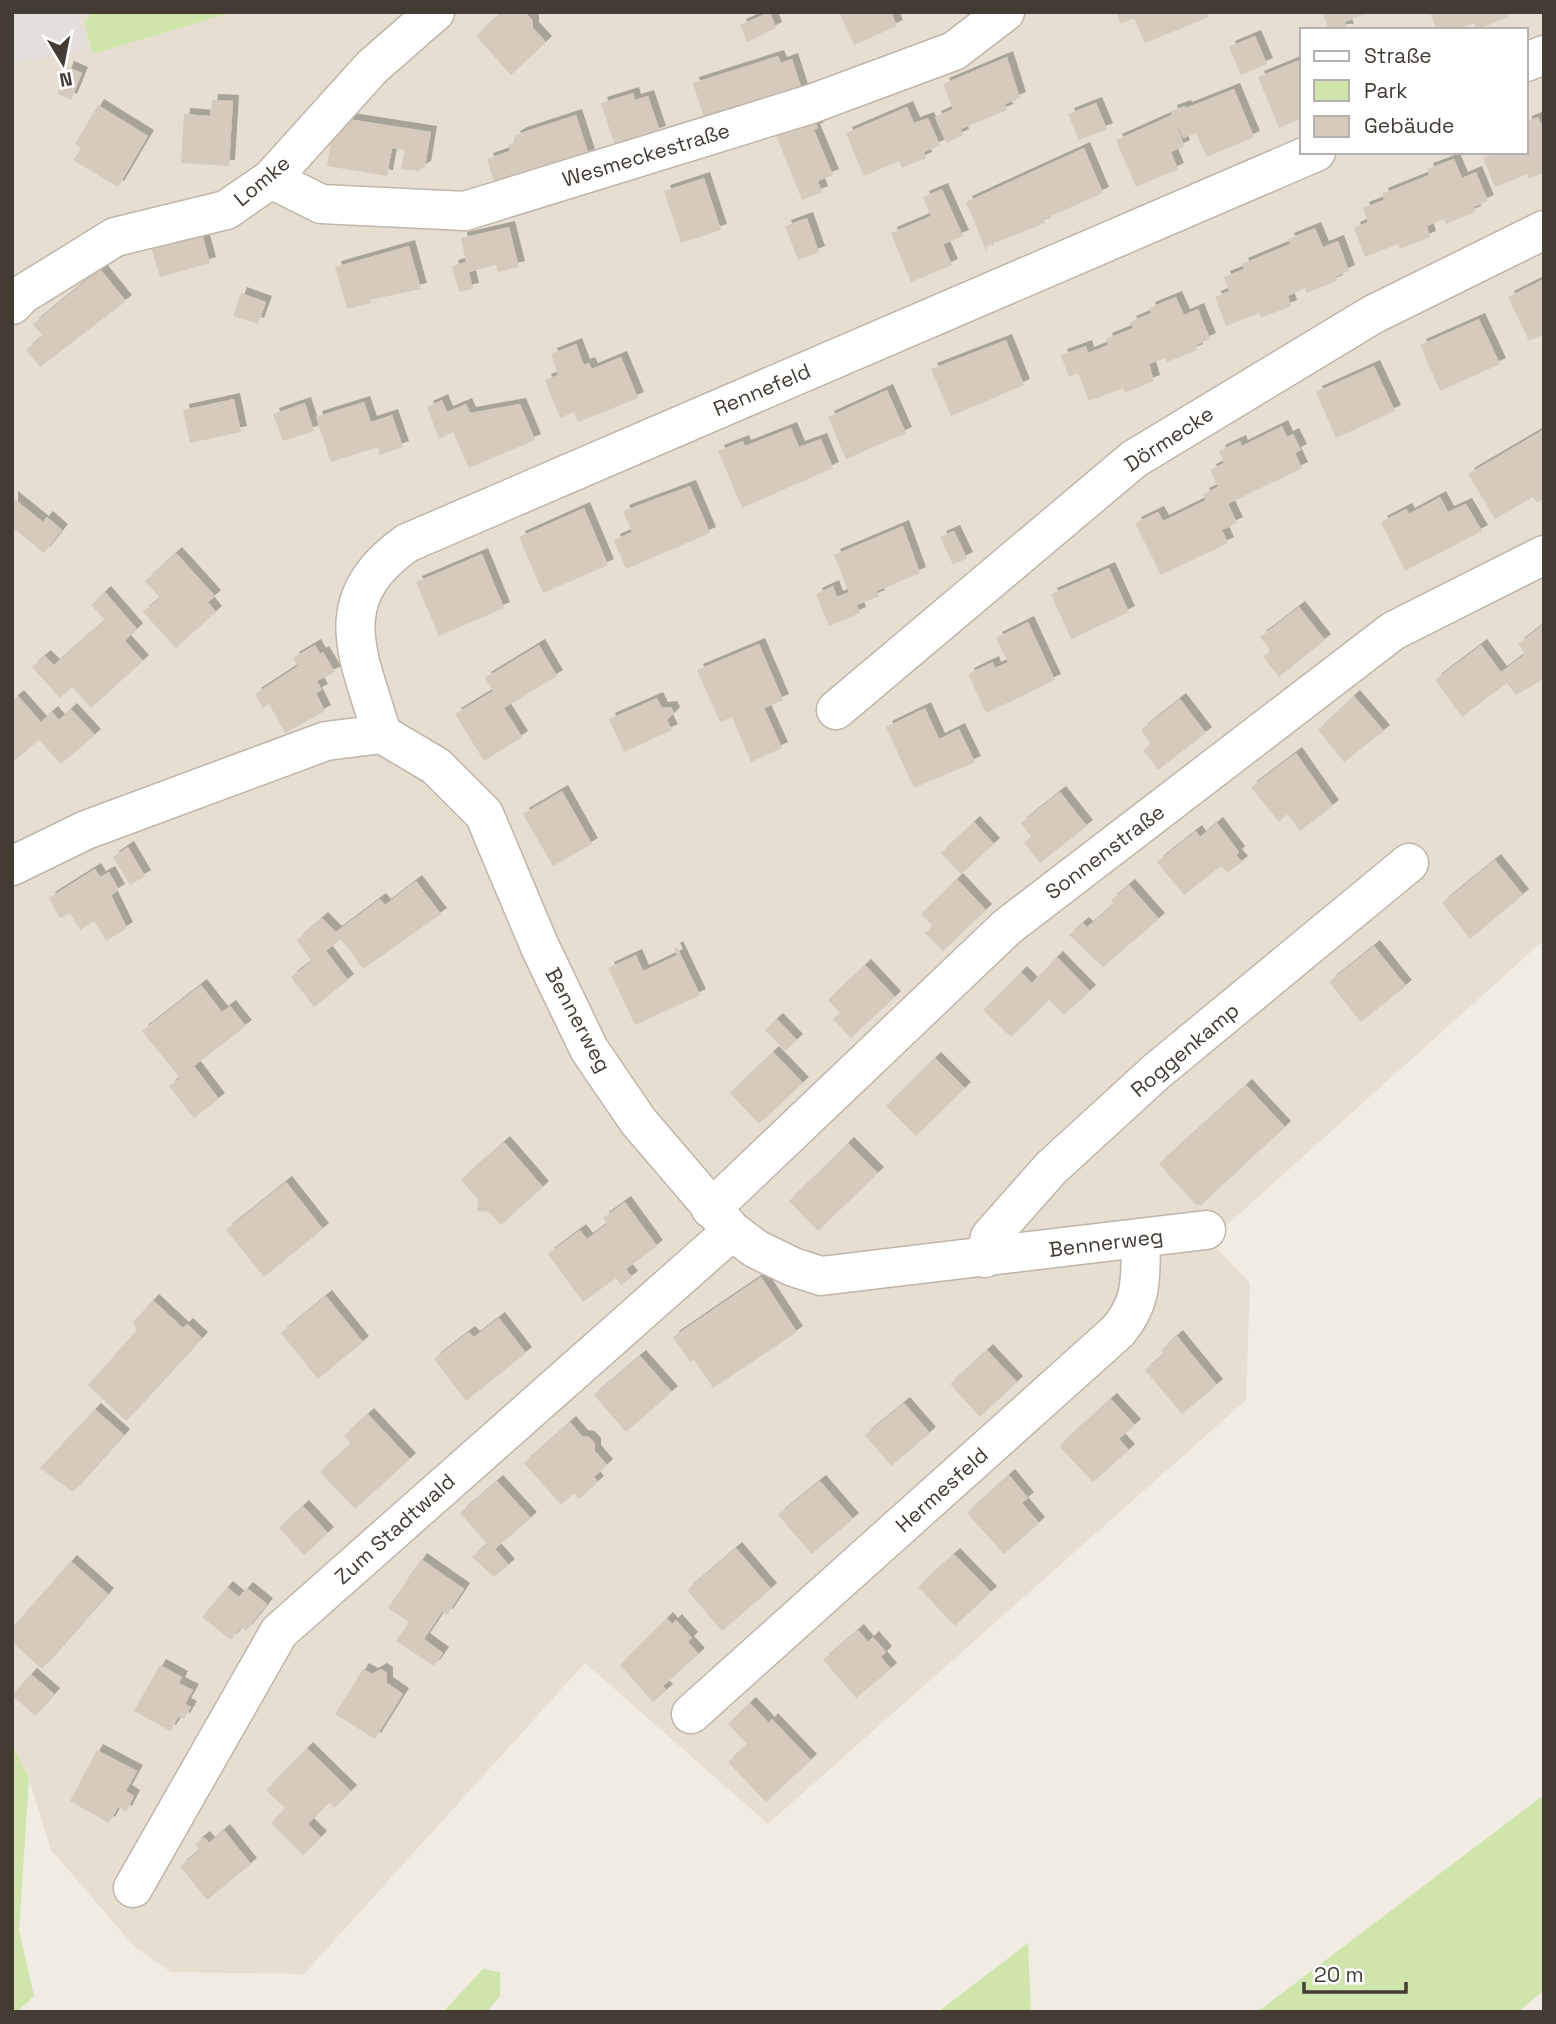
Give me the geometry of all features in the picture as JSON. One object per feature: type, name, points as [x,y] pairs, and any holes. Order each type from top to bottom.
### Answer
[{"type":"street","name":"Lomke","points":[[12,305],[23,294],[115,237],[226,210],[271,179],[372,67],[435,12]]},
{"type":"street","name":"Wesmeckestraße","points":[[271,179],[321,204],[465,211],[837,94],[954,51],[1005,12]]},
{"type":"street","name":"Rennefeld","points":[[382,734],[353,632],[368,578],[383,559],[407,542],[1311,154]]},
{"type":"street","name":"Dörmecke","points":[[836,710],[1133,459],[1372,316],[1544,230]]},
{"type":"street","name":"Sonnenstraße","points":[[721,1220],[1007,926],[1393,631],[1544,555]]},
{"type":"street","points":[[12,866],[86,830],[326,741],[382,734]]},
{"type":"street","name":"Bennerweg","points":[[382,734],[436,766],[457,783],[484,814],[540,947],[589,1049],[638,1121],[721,1220],[756,1249],[793,1267],[821,1276],[1206,1230]]},
{"type":"street","name":"Roggenkamp","points":[[985,1258],[990,1237],[1051,1168],[1157,1071],[1409,863]]},
{"type":"street","name":"Zum Stadtwald","points":[[133,1888],[279,1632],[721,1220]]},
{"type":"street","name":"Hermesfeld","points":[[691,1714],[1118,1331],[1133,1313],[1140,1291],[1141,1238]]},
{"type":"shaded area","points":[[12,12],[92,12],[85,24],[93,54],[234,12],[1544,12],[1544,940],[1209,1241],[1250,1283],[1246,1400],[768,1824],[585,1663],[304,1974],[171,1972],[134,1946],[51,1850],[29,1779],[12,1743]]},
{"type":"shaded area","points":[[12,12],[78,12],[86,49],[12,64]]},
{"type":"green space","points":[[92,12],[234,12],[93,54],[85,24]]},
{"type":"green space","points":[[12,1743],[29,1779],[19,1930],[34,1996],[17,2012],[12,2012]]},
{"type":"green space","points":[[1544,1795],[1544,1990],[1518,2012],[1257,2012]]},
{"type":"green space","points":[[1028,1943],[1031,2012],[938,2012]]},
{"type":"green space","points":[[483,1969],[500,1972],[500,1996],[487,2012],[443,2012]]},
{"type":"building","points":[[502,12],[525,12],[533,21],[533,28],[546,42],[511,75],[476,36]]},
{"type":"building","points":[[770,12],[776,28],[747,42],[740,25]]},
{"type":"building","points":[[839,12],[891,12],[897,26],[854,45]]},
{"type":"building","points":[[1116,12],[1207,12],[1209,17],[1145,43],[1134,18],[1121,24]]},
{"type":"building","points":[[1322,12],[1369,12],[1345,22],[1347,28],[1328,28]]},
{"type":"building","points":[[1430,12],[1506,12],[1508,17],[1482,28],[1476,28],[1474,23],[1463,28],[1436,28]]},
{"type":"building","points":[[1255,36],[1267,64],[1241,75],[1229,47]]},
{"type":"building","points":[[778,56],[781,63],[792,59],[803,93],[705,121],[693,83]]},
{"type":"building","points":[[1007,57],[1020,98],[1005,104],[1007,110],[961,129],[963,135],[946,143],[935,117],[953,109],[943,84]]},
{"type":"building","points":[[1300,60],[1300,119],[1279,128],[1258,77]]},
{"type":"building","points":[[68,67],[82,73],[71,100],[57,94]]},
{"type":"building","points":[[1234,89],[1254,137],[1207,157],[1196,133],[1183,138],[1175,120],[1184,146],[1171,152],[1178,169],[1136,187],[1116,140],[1172,115],[1171,111],[1185,106],[1186,108]]},
{"type":"building","points":[[633,93],[635,100],[648,96],[660,132],[615,146],[601,103]]},
{"type":"building","points":[[212,100],[233,101],[229,166],[181,163],[184,114],[210,116]]},
{"type":"building","points":[[1096,103],[1107,129],[1079,140],[1068,114]]},
{"type":"building","points":[[98,105],[148,136],[118,187],[73,160],[81,148],[75,144]]},
{"type":"building","points":[[907,107],[914,123],[928,118],[940,145],[924,152],[926,158],[902,168],[899,161],[864,176],[846,133]]},
{"type":"building","points":[[576,115],[589,155],[495,185],[487,159],[510,151],[508,145],[516,142],[514,137],[521,133]]},
{"type":"building","points":[[812,115],[818,128],[814,130],[833,175],[818,181],[822,192],[802,200],[773,128]]},
{"type":"building","points":[[335,117],[431,132],[425,167],[418,171],[401,169],[405,150],[392,148],[387,176],[327,166]]},
{"type":"building","points":[[1538,117],[1544,130],[1544,173],[1529,178],[1528,174],[1495,187],[1483,158],[1492,154],[1528,154],[1528,121]]},
{"type":"building","points":[[1084,148],[1103,193],[1044,219],[1045,223],[987,246],[987,252],[966,202]]},
{"type":"building","points":[[1454,159],[1462,178],[1476,172],[1488,201],[1474,207],[1475,212],[1446,224],[1444,219],[1427,226],[1430,237],[1400,249],[1398,244],[1365,257],[1354,228],[1368,222],[1363,208],[1384,200],[1382,194],[1429,175],[1427,169]]},
{"type":"building","points":[[704,178],[721,230],[681,243],[664,191]]},
{"type":"building","points":[[942,189],[963,236],[943,244],[952,265],[911,282],[891,233],[931,216],[923,197]]},
{"type":"building","points":[[807,218],[819,252],[798,260],[785,226]]},
{"type":"building","points":[[509,227],[519,267],[498,272],[496,265],[469,272],[473,289],[459,292],[452,266],[466,262],[461,238]]},
{"type":"building","points":[[1315,228],[1323,247],[1338,241],[1349,271],[1335,277],[1337,281],[1306,293],[1305,288],[1288,296],[1291,306],[1261,318],[1259,313],[1226,326],[1215,297],[1229,291],[1224,277],[1244,269],[1242,264],[1290,244],[1288,239]]},
{"type":"building","points":[[201,230],[210,263],[160,277],[150,244]]},
{"type":"building","points":[[409,246],[421,289],[370,300],[371,303],[347,309],[335,267]]},
{"type":"building","points":[[100,269],[126,301],[40,367],[26,350],[43,336],[33,324]]},
{"type":"building","points":[[1544,279],[1544,334],[1529,341],[1508,297]]},
{"type":"building","points":[[241,293],[266,302],[258,324],[233,316]]},
{"type":"building","points":[[1176,297],[1184,315],[1198,309],[1210,339],[1196,345],[1197,350],[1167,362],[1165,358],[1149,364],[1154,381],[1124,393],[1123,388],[1089,401],[1078,373],[1069,377],[1061,355],[1086,346],[1088,353],[1108,345],[1106,339],[1133,328],[1130,322],[1151,313],[1149,308]]},
{"type":"building","points":[[1479,319],[1500,364],[1440,391],[1420,345]]},
{"type":"building","points":[[1006,340],[1024,385],[951,416],[931,369]]},
{"type":"building","points":[[576,344],[584,365],[589,363],[592,369],[621,357],[638,398],[578,422],[574,412],[560,418],[545,380],[558,375],[551,354]]},
{"type":"building","points":[[1374,366],[1395,411],[1336,438],[1316,392]]},
{"type":"building","points":[[887,390],[906,433],[846,459],[828,417]]},
{"type":"building","points":[[234,399],[241,432],[190,443],[183,410]]},
{"type":"building","points":[[442,400],[447,412],[466,404],[470,413],[520,404],[535,440],[469,468],[453,432],[439,439],[427,407]]},
{"type":"building","points":[[364,402],[371,422],[392,415],[403,447],[380,455],[378,447],[331,462],[316,417]]},
{"type":"building","points":[[305,403],[314,431],[283,441],[273,414]]},
{"type":"building","points":[[1282,426],[1287,437],[1293,434],[1301,450],[1295,453],[1302,468],[1228,504],[1237,523],[1222,530],[1228,543],[1161,575],[1135,523],[1158,512],[1163,521],[1206,500],[1203,494],[1218,487],[1210,470],[1224,463],[1219,451],[1240,441],[1242,446]]},
{"type":"building","points":[[791,428],[799,447],[821,439],[833,468],[742,508],[718,451],[743,441],[745,446]]},
{"type":"building","points":[[1543,430],[1544,499],[1537,503],[1533,497],[1495,519],[1468,474]]},
{"type":"building","points":[[690,486],[710,533],[626,569],[614,540],[632,532],[623,511]]},
{"type":"building","points":[[12,497],[43,522],[47,517],[62,530],[44,553],[12,527]]},
{"type":"building","points":[[1440,497],[1448,512],[1466,504],[1482,531],[1405,571],[1381,522],[1406,509],[1409,514]]},
{"type":"building","points":[[584,508],[608,565],[543,593],[519,537]]},
{"type":"building","points":[[903,526],[920,573],[877,591],[879,596],[857,605],[860,613],[829,626],[816,594],[833,586],[837,597],[849,592],[834,555]]},
{"type":"building","points":[[954,531],[967,558],[953,565],[940,537]]},
{"type":"building","points":[[176,553],[215,596],[208,602],[216,612],[176,648],[143,612],[160,598],[145,581]]},
{"type":"building","points":[[482,554],[504,608],[439,636],[416,582]]},
{"type":"building","points":[[1109,568],[1129,612],[1071,639],[1051,594]]},
{"type":"building","points":[[105,592],[137,629],[125,641],[143,661],[91,708],[72,687],[60,698],[32,667],[45,656],[54,665],[105,620],[91,605]]},
{"type":"building","points":[[1299,607],[1325,640],[1279,677],[1263,657],[1271,651],[1260,637]]},
{"type":"building","points":[[1028,622],[1055,680],[986,713],[968,674],[993,662],[995,668],[1008,662],[996,638]]},
{"type":"building","points":[[1544,624],[1544,679],[1516,695],[1507,683],[1462,717],[1435,680],[1481,645],[1501,672],[1525,654],[1518,644]]},
{"type":"building","points":[[759,644],[783,700],[764,708],[782,748],[751,762],[732,717],[720,722],[697,670]]},
{"type":"building","points":[[315,645],[320,654],[323,652],[335,672],[317,681],[322,690],[316,693],[325,711],[285,733],[269,704],[263,708],[255,694],[298,666],[293,658]]},
{"type":"building","points":[[539,645],[557,676],[504,708],[522,737],[484,761],[455,714],[493,691],[485,678]]},
{"type":"building","points":[[18,696],[41,722],[52,712],[59,720],[71,709],[95,735],[61,764],[39,740],[12,763],[12,701]]},
{"type":"building","points":[[1354,696],[1384,731],[1344,762],[1318,730]]},
{"type":"building","points":[[657,698],[662,708],[671,707],[674,713],[667,720],[672,730],[624,752],[609,719]]},
{"type":"building","points":[[1180,699],[1206,733],[1158,770],[1143,750],[1151,744],[1141,730]]},
{"type":"building","points":[[925,708],[939,739],[959,729],[975,762],[914,788],[886,727]]},
{"type":"building","points":[[1296,753],[1333,806],[1300,831],[1287,814],[1279,822],[1251,787]]},
{"type":"building","points":[[562,791],[592,844],[553,866],[523,814]]},
{"type":"building","points":[[1060,792],[1087,826],[1040,863],[1024,843],[1031,837],[1021,823]]},
{"type":"building","points":[[974,822],[994,844],[961,874],[941,853]]},
{"type":"building","points":[[1217,823],[1239,852],[1236,855],[1242,862],[1227,873],[1221,866],[1184,895],[1157,862],[1196,831],[1200,837]]},
{"type":"building","points":[[128,847],[145,876],[130,885],[113,857]]},
{"type":"building","points":[[1495,860],[1523,895],[1470,939],[1442,903]]},
{"type":"building","points":[[95,869],[100,877],[109,872],[119,890],[111,895],[127,928],[106,941],[94,921],[80,930],[70,913],[60,918],[49,898]]},
{"type":"building","points":[[957,879],[986,910],[943,951],[925,933],[933,926],[921,914]]},
{"type":"building","points":[[416,881],[441,914],[363,969],[341,939],[326,951],[348,980],[314,1007],[291,977],[312,961],[297,940],[322,918],[336,932],[380,899],[385,905]]},
{"type":"building","points":[[1129,885],[1159,919],[1103,967],[1069,935],[1083,923],[1087,927],[1114,904],[1111,900]]},
{"type":"building","points":[[1374,946],[1406,986],[1361,1022],[1329,982]]},
{"type":"building","points":[[677,947],[700,995],[635,1025],[608,968],[636,955],[643,971],[677,955],[674,949]]},
{"type":"building","points":[[1057,957],[1090,991],[1064,1015],[1049,1000],[1011,1037],[983,1010],[1021,972],[1032,983]]},
{"type":"building","points":[[865,965],[895,997],[851,1038],[833,1019],[840,1013],[828,1000]]},
{"type":"building","points":[[201,985],[222,1012],[230,1006],[246,1026],[194,1066],[219,1099],[194,1118],[169,1086],[180,1078],[142,1031]]},
{"type":"building","points":[[777,1019],[797,1040],[785,1051],[765,1030]]},
{"type":"building","points":[[773,1052],[803,1083],[759,1124],[730,1093]]},
{"type":"building","points":[[935,1058],[965,1088],[916,1136],[886,1106]]},
{"type":"building","points":[[1246,1085],[1285,1127],[1201,1205],[1195,1204],[1159,1164]]},
{"type":"building","points":[[504,1142],[543,1187],[501,1225],[489,1212],[477,1211],[478,1199],[461,1180]]},
{"type":"building","points":[[848,1143],[878,1173],[818,1231],[789,1201]]},
{"type":"building","points":[[286,1182],[323,1229],[264,1277],[226,1230]]},
{"type":"building","points":[[625,1202],[657,1246],[626,1269],[632,1277],[621,1285],[616,1278],[583,1302],[548,1254],[580,1230],[587,1239],[607,1224],[603,1218]]},
{"type":"building","points":[[761,1277],[797,1332],[713,1388],[694,1359],[690,1362],[673,1337]]},
{"type":"building","points":[[326,1296],[363,1342],[318,1379],[281,1333]]},
{"type":"building","points":[[153,1300],[183,1328],[187,1324],[202,1338],[126,1421],[88,1385],[137,1330],[133,1322]]},
{"type":"building","points":[[499,1318],[526,1353],[466,1401],[434,1359],[469,1332],[474,1337]]},
{"type":"building","points":[[1177,1336],[1217,1385],[1182,1414],[1145,1370],[1164,1354],[1161,1350]]},
{"type":"building","points":[[987,1350],[1017,1382],[980,1417],[950,1384]]},
{"type":"building","points":[[640,1356],[672,1392],[626,1432],[594,1395]]},
{"type":"building","points":[[1111,1399],[1135,1425],[1119,1439],[1129,1450],[1093,1482],[1059,1446]]},
{"type":"building","points":[[904,1403],[930,1433],[891,1466],[865,1435]]},
{"type":"building","points":[[95,1409],[124,1435],[73,1492],[40,1468]]},
{"type":"building","points":[[368,1414],[410,1459],[355,1509],[320,1472],[351,1444],[344,1436]]},
{"type":"building","points":[[570,1422],[582,1436],[589,1437],[595,1444],[595,1451],[607,1465],[594,1477],[598,1482],[579,1499],[574,1493],[561,1505],[524,1463]]},
{"type":"building","points":[[1009,1475],[1028,1498],[1022,1503],[1039,1523],[1004,1554],[967,1513]]},
{"type":"building","points":[[497,1481],[531,1518],[495,1549],[509,1565],[494,1577],[472,1557],[487,1544],[460,1513]]},
{"type":"building","points":[[820,1481],[853,1519],[812,1554],[778,1515]]},
{"type":"building","points":[[303,1506],[328,1533],[304,1555],[279,1528]]},
{"type":"building","points":[[736,1548],[771,1589],[722,1631],[687,1590]]},
{"type":"building","points":[[954,1554],[991,1592],[955,1626],[918,1587]]},
{"type":"building","points":[[421,1559],[464,1589],[447,1615],[442,1612],[424,1639],[443,1653],[434,1666],[396,1641],[409,1622],[388,1608]]},
{"type":"building","points":[[71,1561],[108,1594],[42,1669],[12,1642],[12,1628]]},
{"type":"building","points":[[227,1587],[239,1597],[247,1588],[267,1604],[246,1631],[241,1627],[231,1640],[202,1617]]},
{"type":"building","points":[[667,1618],[672,1624],[676,1620],[692,1638],[688,1642],[699,1654],[663,1686],[667,1690],[653,1702],[620,1665]]},
{"type":"building","points":[[858,1630],[868,1642],[873,1637],[886,1652],[881,1657],[891,1669],[856,1698],[823,1660]]},
{"type":"building","points":[[160,1665],[182,1677],[179,1683],[193,1690],[185,1704],[191,1707],[184,1719],[179,1716],[170,1731],[134,1711]]},
{"type":"building","points":[[363,1669],[372,1674],[381,1669],[387,1673],[387,1683],[403,1694],[375,1739],[335,1714]]},
{"type":"building","points":[[31,1674],[54,1694],[35,1716],[12,1695]]},
{"type":"building","points":[[750,1703],[769,1723],[772,1719],[811,1760],[766,1802],[728,1762],[747,1744],[728,1724]]},
{"type":"building","points":[[307,1748],[351,1791],[334,1808],[329,1802],[308,1824],[321,1837],[303,1855],[271,1823],[285,1808],[266,1790]]},
{"type":"building","points":[[97,1750],[137,1771],[126,1791],[134,1796],[126,1812],[118,1807],[109,1823],[70,1801]]},
{"type":"building","points":[[224,1830],[251,1864],[207,1900],[180,1866],[200,1850],[195,1844],[204,1837],[209,1843]]}]
